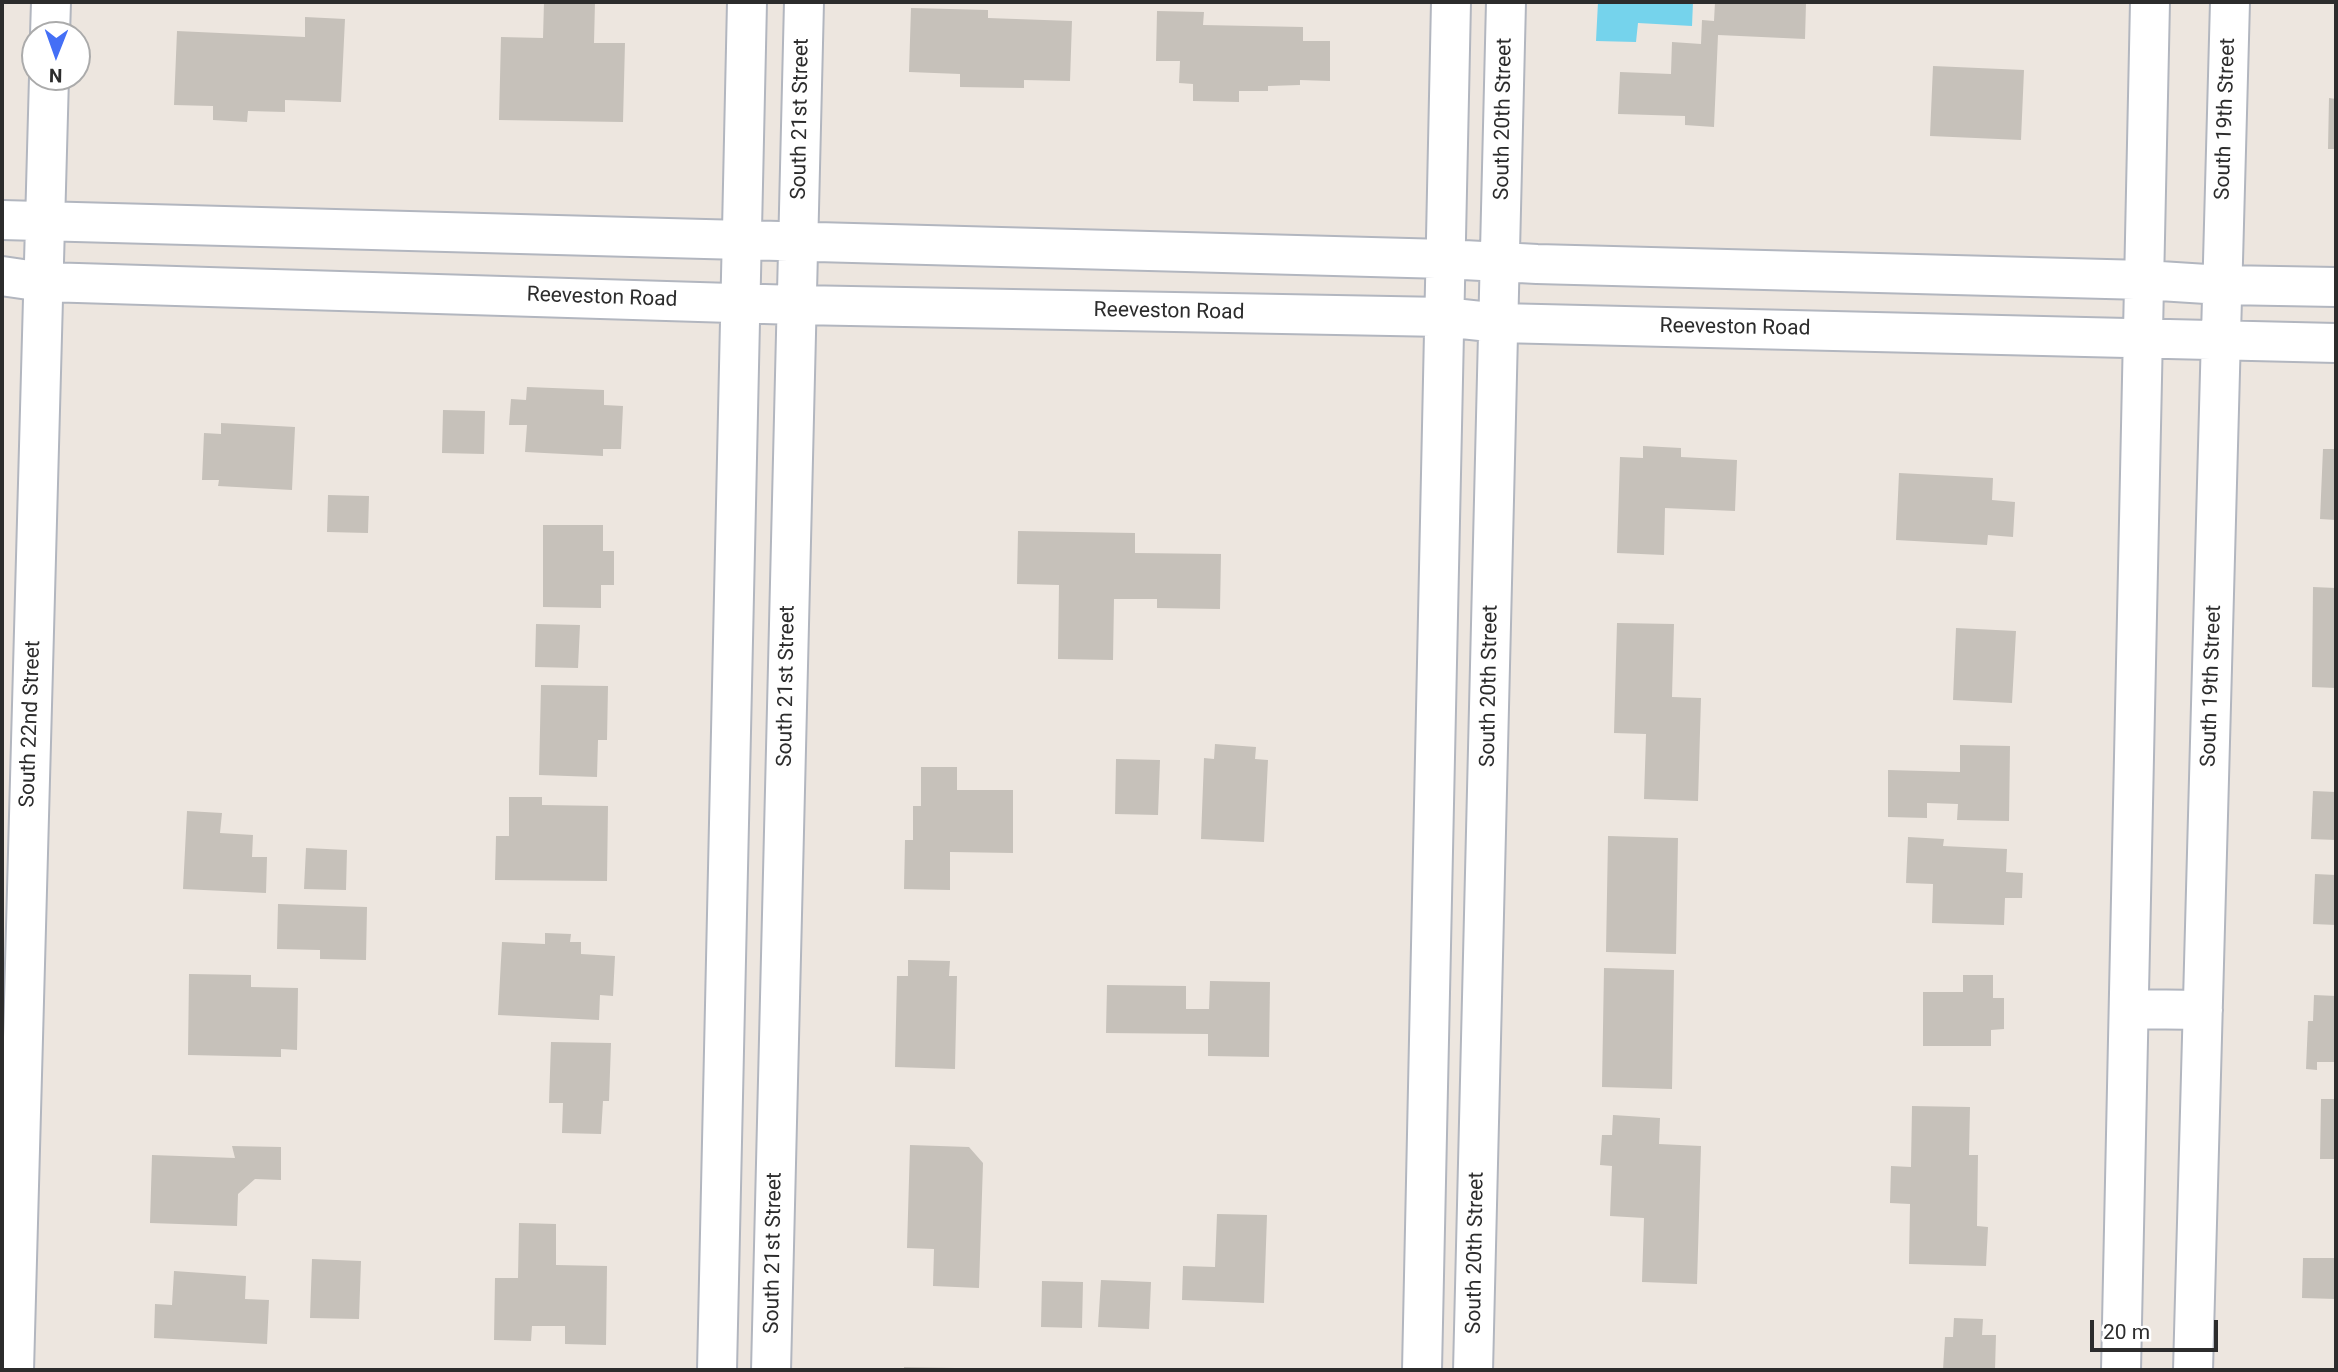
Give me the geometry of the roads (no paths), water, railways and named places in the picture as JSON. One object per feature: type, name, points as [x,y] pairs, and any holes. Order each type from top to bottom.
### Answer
[{"type":"street","points":[[50,21],[51,2]]},
{"type":"street","points":[[718,1370],[747,2]]},
{"type":"street","name":"South 21st Street","points":[[771,1370],[804,2]]},
{"type":"street","points":[[1422,1370],[1451,2]]},
{"type":"street","name":"South 20th Street","points":[[1473,1370],[1506,2]]},
{"type":"street","points":[[2121,1370],[2150,2]]},
{"type":"street","name":"South 19th Street","points":[[2193,1370],[2230,2]]},
{"type":"street","name":"South 22nd Street","points":[[14,1370],[14,952],[49,91]]},
{"type":"street","points":[[2,220],[1445,259],[1500,263],[2144,280],[2336,288]]},
{"type":"street","points":[[1102,311],[1105,250]]},
{"type":"street","points":[[1831,330],[1832,272]]},
{"type":"street","name":"Reeveston Road","points":[[2,276],[43,282],[740,303],[1444,317],[1499,323],[2336,343]]},
{"type":"street","points":[[726,964],[781,965]]},
{"type":"street","points":[[2129,1009],[2203,1010]]},
{"type":"street","points":[[1429,1029],[1482,1027]]},
{"type":"water","points":[[1598,2],[1693,2],[1692,26],[1638,23],[1636,42],[1596,41]]}]
